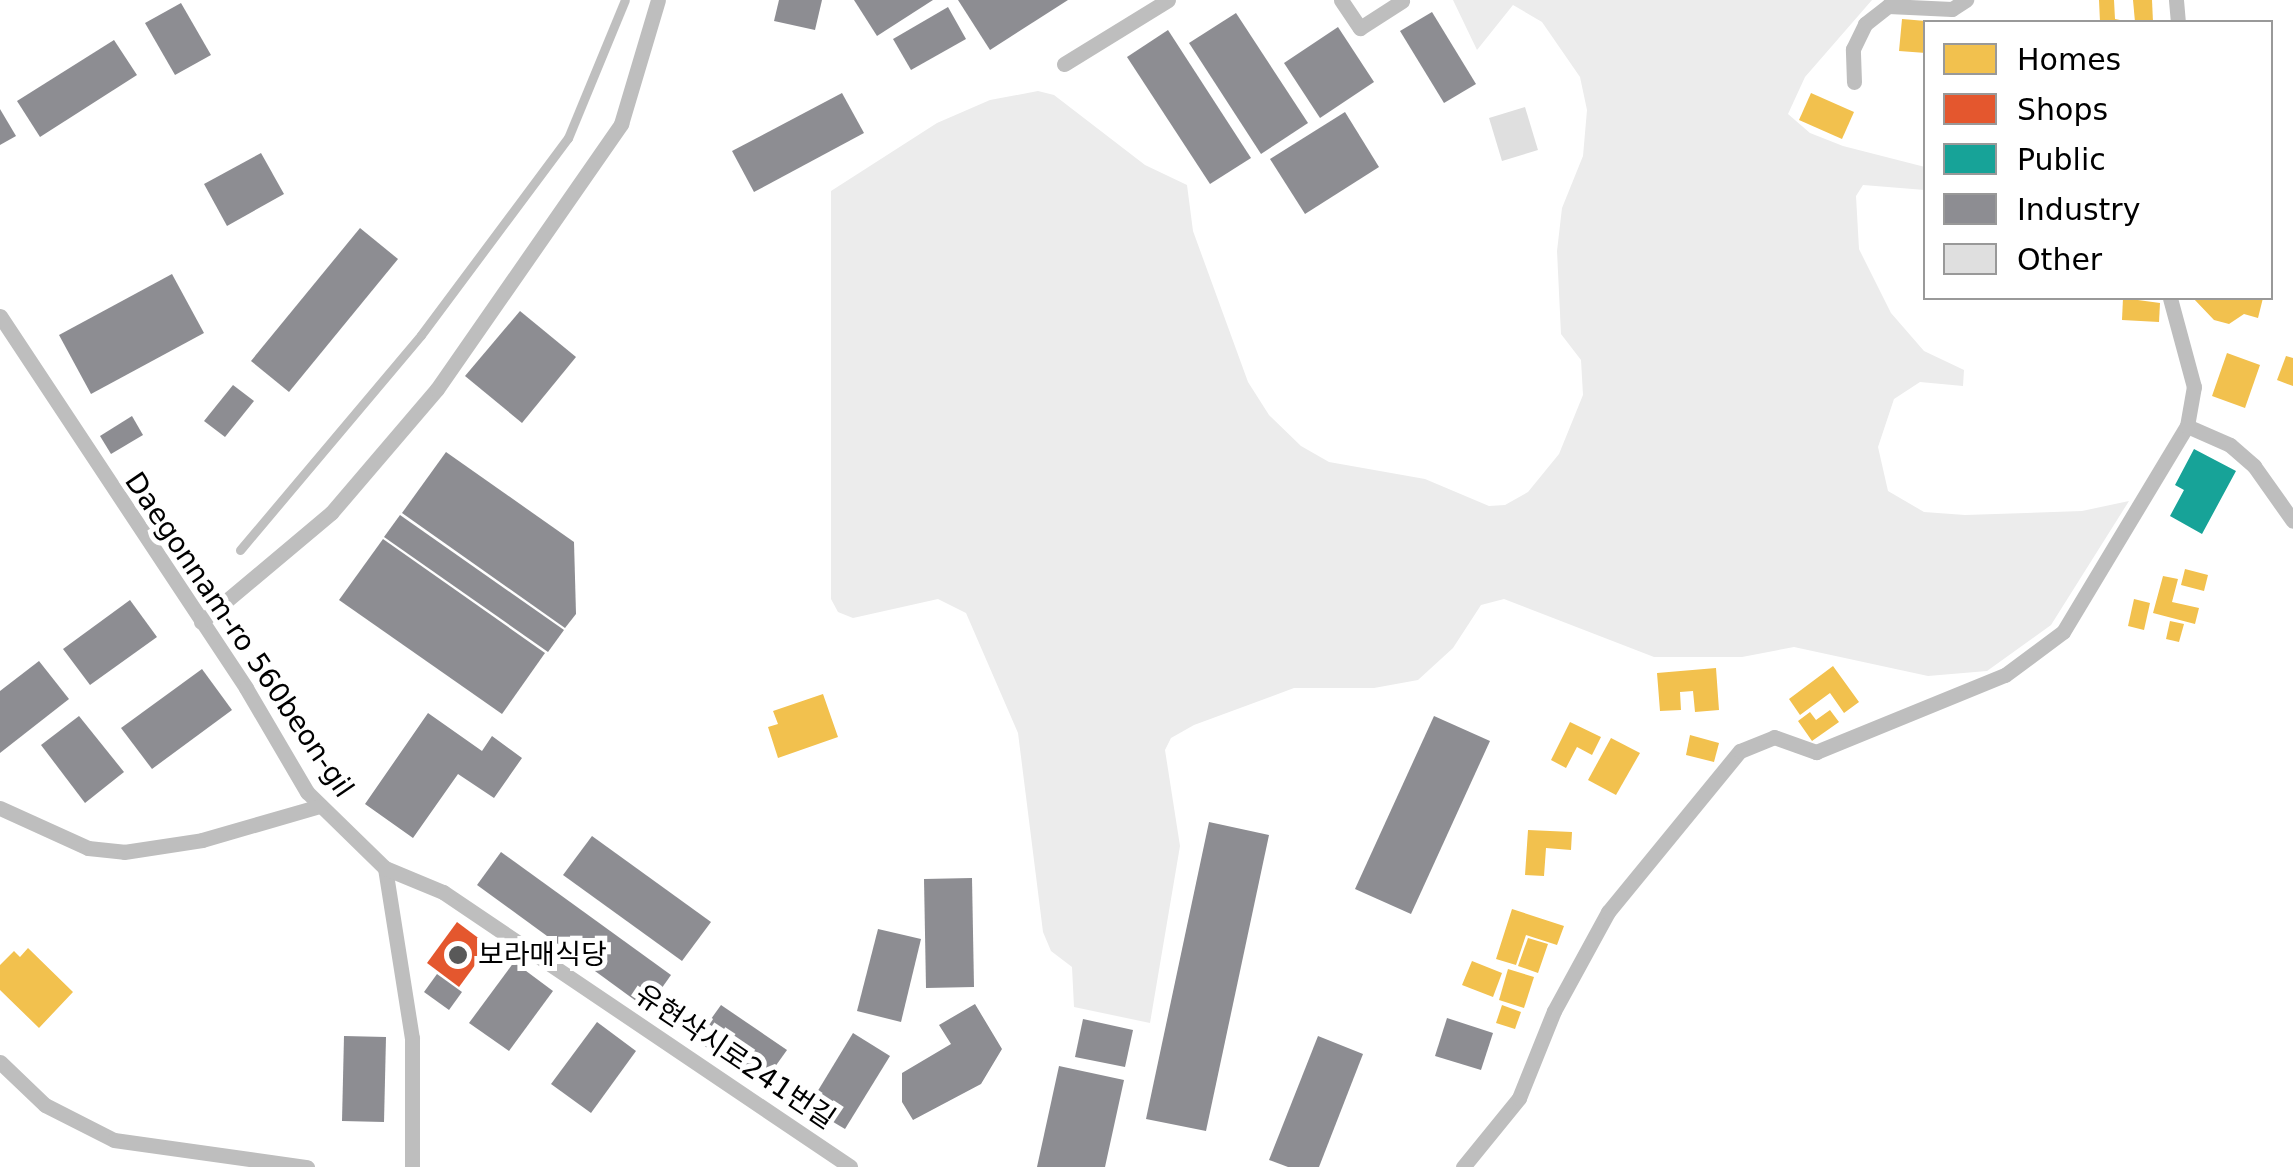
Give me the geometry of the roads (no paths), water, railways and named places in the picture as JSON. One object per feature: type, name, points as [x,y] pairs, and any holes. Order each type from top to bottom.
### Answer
[{"type":"lane","points":[[201,622],[331,513],[437,389],[622,124],[658,0]]},
{"type":"lane","points":[[1064,64],[1168,0]]},
{"type":"lane","points":[[1342,0],[1360,28],[1402,1]]},
{"type":"lane","points":[[1854,82],[1853,49],[1864,24],[1888,6],[1952,9],[1966,0]]},
{"type":"lane","points":[[1463,1167],[1518,1098],[1554,1011],[1608,912],[1740,751],[1774,737],[1816,752],[1918,714],[2038,656],[2084,604],[2187,426],[2194,387],[2171,300]]},
{"type":"lane","name":"Daegonnam-ro 560beon-gil","points":[[0,316],[320,806],[385,868]]},
{"type":"lane","points":[[2187,426],[2230,444],[2254,466],[2293,522]]},
{"type":"lane","points":[[0,808],[88,848],[124,852],[202,840],[320,806]]},
{"type":"lane","points":[[385,868],[412,1038],[412,1167]]},
{"type":"lane","name":"유현삭시로241번길","points":[[385,868],[444,892],[850,1167]]},
{"type":"lane","points":[[0,1062],[45,1105],[114,1140],[306,1167]]},
{"type":"waterway","points":[[240,550],[421,335],[568,138],[625,0]]},
{"type":"place","name":"보라매식당","points":[[458,955]]}]
